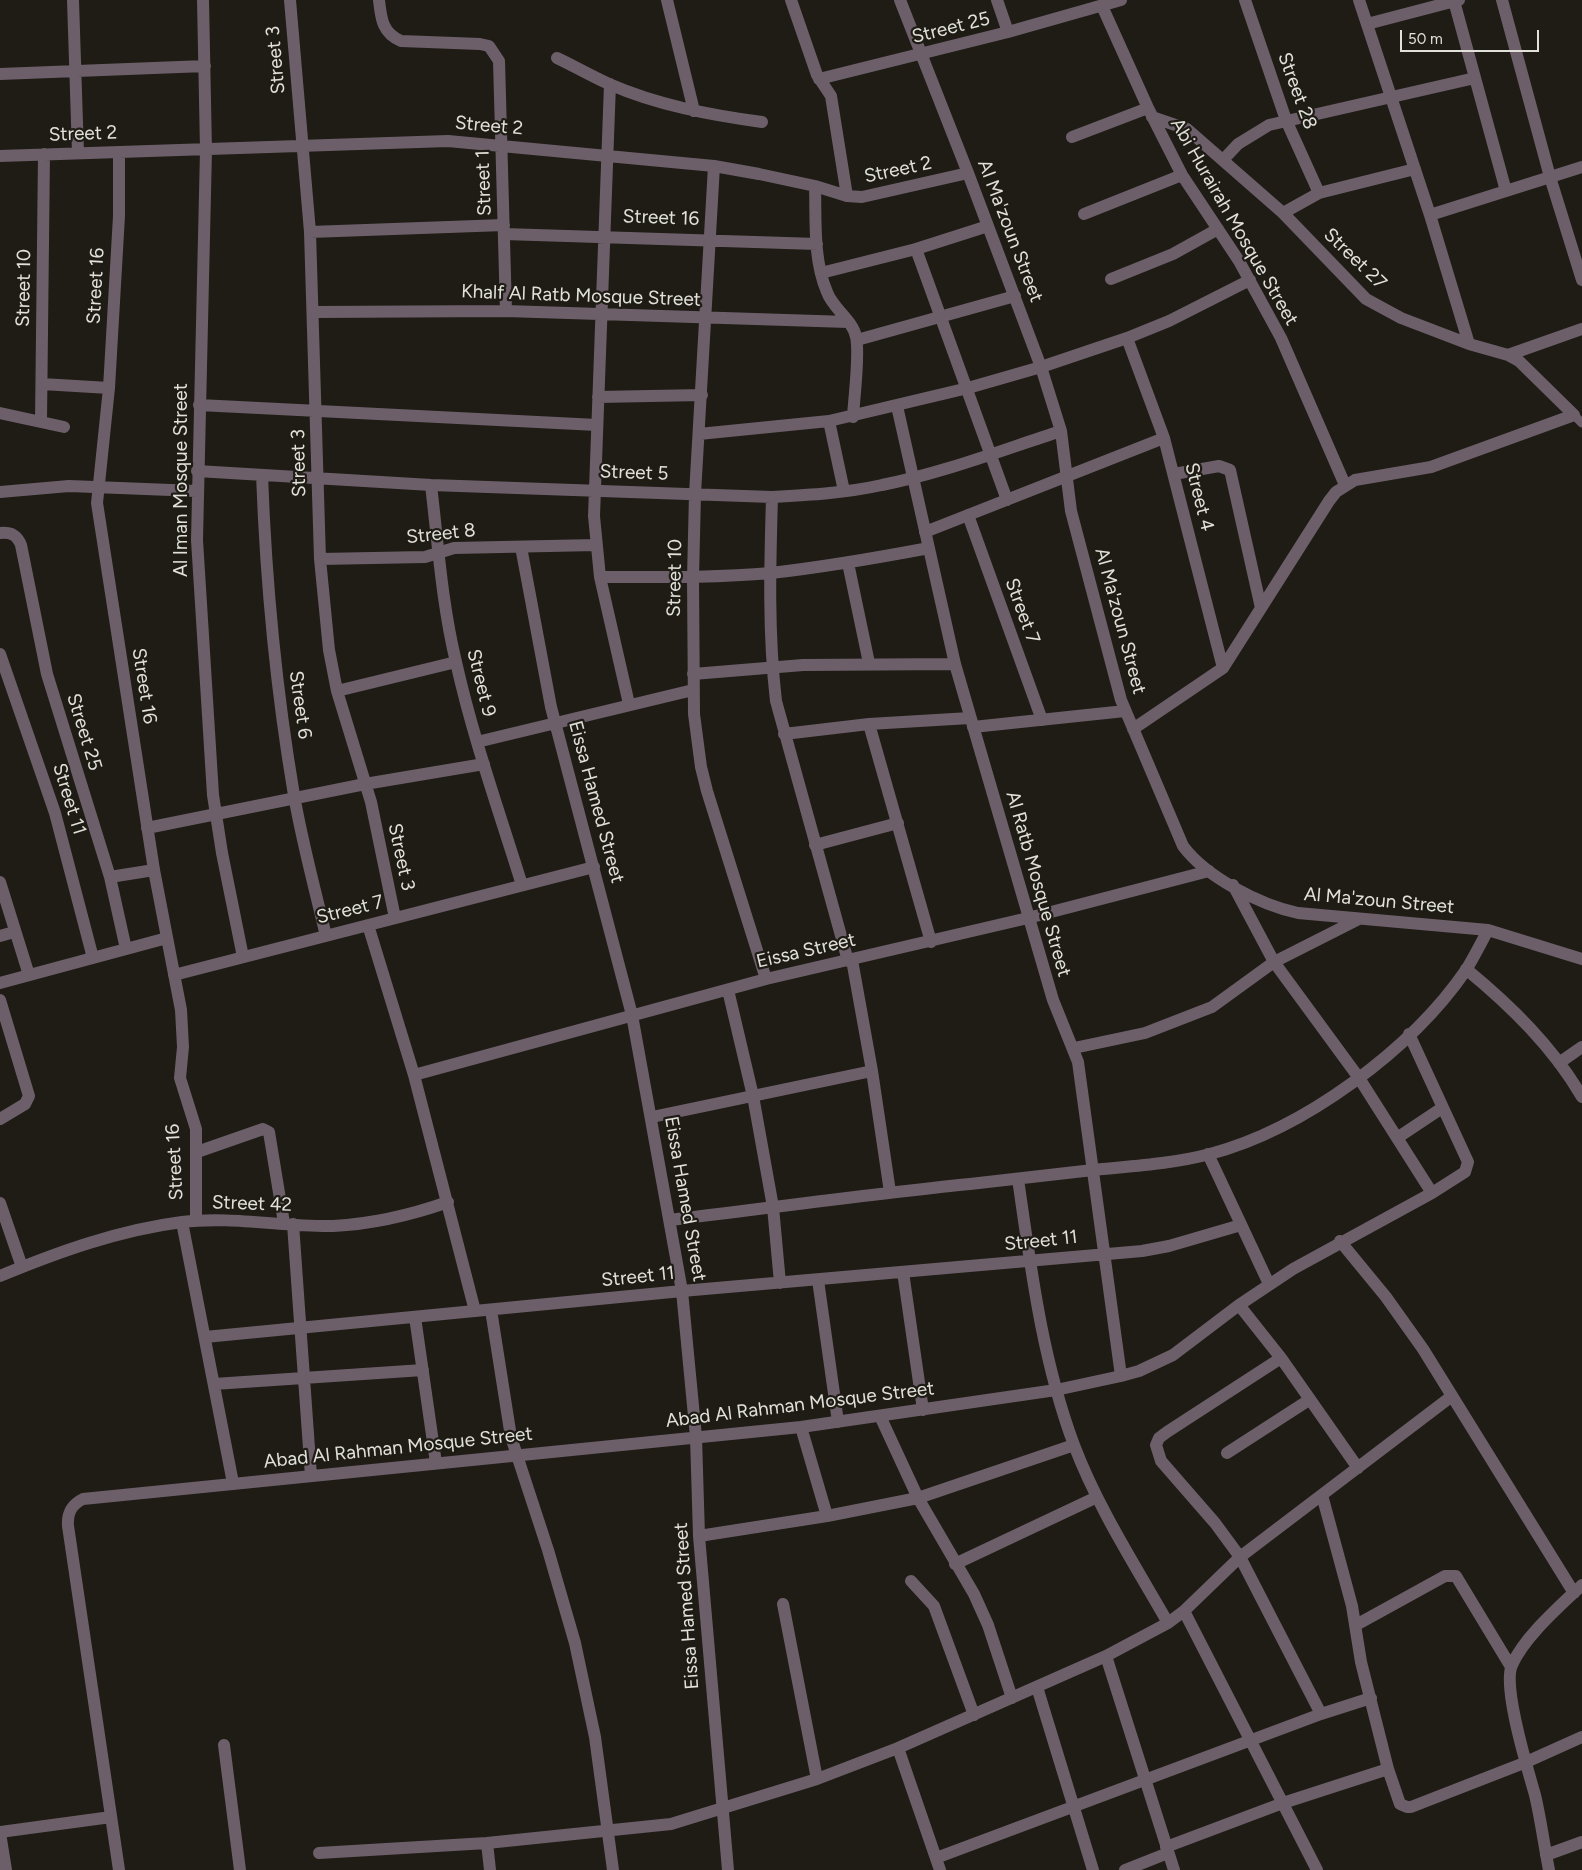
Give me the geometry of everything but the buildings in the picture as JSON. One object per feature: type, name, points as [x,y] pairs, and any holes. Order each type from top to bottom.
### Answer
[{"type":"street","points":[[73,0],[78,153]]},
{"type":"street","name":"Al Iman Mosque Street","points":[[202,0],[206,150],[196,491],[198,550],[216,815],[242,957]]},
{"type":"street","name":"Street 3","points":[[290,0],[310,232],[314,312],[320,559],[329,650],[337,691],[365,784],[395,918]]},
{"type":"street","name":"Street 1","points":[[379,0],[385,30],[392,37],[400,41],[480,44],[488,46],[495,52],[499,61],[506,311]]},
{"type":"street","points":[[669,0],[694,111]]},
{"type":"street","points":[[791,0],[819,79],[831,96],[847,196]]},
{"type":"street","name":"Al Ma'zoun Street","points":[[900,0],[1041,367],[1061,432],[1071,511],[1125,712],[1183,846],[1199,864],[1209,871],[1271,906],[1283,910],[1359,919],[1488,930],[1582,959]]},
{"type":"street","points":[[997,0],[1008,32]]},
{"type":"street","name":"Street 25","points":[[819,79],[921,55],[1121,0]]},
{"type":"street","name":"Street 28","points":[[1246,0],[1286,120],[1319,193]]},
{"type":"street","points":[[1359,0],[1430,215],[1469,344]]},
{"type":"street","points":[[1502,0],[1550,177],[1577,250],[1582,280]]},
{"type":"street","points":[[1367,24],[1456,1],[1506,191]]},
{"type":"street","name":"Abi Hurairah Mosque Street","points":[[1102,6],[1150,112],[1182,175],[1250,280],[1280,338],[1345,485]]},
{"type":"street","points":[[557,58],[610,84],[694,111],[762,122]]},
{"type":"street","points":[[0,74],[205,66]]},
{"type":"street","points":[[1222,160],[1238,144],[1269,125],[1475,78]]},
{"type":"street","points":[[610,84],[606,155],[602,315],[593,490],[600,577],[629,704]]},
{"type":"street","points":[[1072,137],[1150,112]]},
{"type":"street","name":"Street 27","points":[[1150,112],[1187,129],[1283,212],[1366,299],[1389,312],[1469,344],[1508,355],[1528,368],[1578,419]]},
{"type":"street","name":"Street 2","points":[[0,156],[206,150],[418,140],[606,155],[714,166],[815,186],[847,196],[874,196],[968,173]]},
{"type":"street","name":"Street 16","points":[[119,152],[119,216],[109,388],[98,488],[99,523],[154,870],[183,1028],[180,1078],[196,1129],[196,1221]]},
{"type":"street","name":"Street 10","points":[[41,422],[44,154]]},
{"type":"street","name":"Street 10","points":[[714,166],[695,494],[693,690],[701,767],[715,819],[766,979]]},
{"type":"street","points":[[1430,215],[1582,167]]},
{"type":"street","points":[[1283,212],[1319,193],[1415,169]]},
{"type":"street","points":[[1084,214],[1182,175]]},
{"type":"street","points":[[815,186],[817,244],[821,273],[832,303],[852,327],[857,340],[853,417]]},
{"type":"street","points":[[821,273],[916,249],[988,226]]},
{"type":"street","name":"Street 16","points":[[310,232],[504,229],[604,236],[817,244]]},
{"type":"street","points":[[1112,280],[1173,254],[1218,229]]},
{"type":"street","points":[[916,249],[968,388],[1007,500]]},
{"type":"street","points":[[699,434],[830,421],[968,388],[1041,367],[1127,338],[1169,321],[1250,280]]},
{"type":"street","points":[[857,340],[940,315],[1015,296]]},
{"type":"street","name":"Khalf Al Ratb Mosque Street","points":[[314,312],[506,311],[705,319],[848,322]]},
{"type":"street","points":[[1508,355],[1582,329]]},
{"type":"street","name":"Street 4","points":[[1127,338],[1164,438],[1224,668]]},
{"type":"street","points":[[42,384],[109,388]]},
{"type":"street","points":[[598,397],[702,395]]},
{"type":"street","points":[[199,405],[317,413],[597,425]]},
{"type":"street","name":"Al Ratb Mosque Street","points":[[897,406],[955,664],[971,723],[1057,1012],[1074,1048],[1080,1076],[1121,1376]]},
{"type":"street","points":[[0,413],[64,427]]},
{"type":"street","points":[[1133,728],[1224,668],[1329,500],[1345,485],[1368,477],[1431,467],[1578,419]]},
{"type":"street","points":[[830,421],[844,491]]},
{"type":"street","name":"Street 5","points":[[197,471],[431,484],[772,497],[844,491],[913,478],[1061,432]]},
{"type":"street","points":[[925,532],[1164,438]]},
{"type":"street","points":[[1174,474],[1218,466],[1230,470],[1261,608]]},
{"type":"street","name":"Street 6","points":[[262,475],[265,538],[276,669],[295,798],[326,936]]},
{"type":"street","name":"Street 9","points":[[431,484],[445,610],[456,662],[477,742],[522,885]]},
{"type":"street","points":[[0,492],[69,486],[196,491]]},
{"type":"street","points":[[772,497],[770,573],[772,667],[784,734],[850,960],[872,1071],[890,1192]]},
{"type":"street","name":"Street 7","points":[[968,515],[1042,720]]},
{"type":"street","name":"Street 25","points":[[3,533],[18,538],[21,546],[47,674],[110,877],[126,948]]},
{"type":"street","name":"Street 8","points":[[320,559],[425,557],[454,548],[596,545]]},
{"type":"street","name":"Eissa Hamed Street","points":[[521,547],[555,723],[632,1015],[682,1291],[696,1437],[700,1536],[728,1870]]},
{"type":"street","points":[[600,577],[693,578],[770,573],[848,563],[928,548]]},
{"type":"street","points":[[848,563],[869,663]]},
{"type":"street","name":"Street 11","points":[[0,654],[55,813],[93,958]]},
{"type":"street","points":[[337,691],[456,662]]},
{"type":"street","points":[[693,674],[772,667],[869,663],[955,664]]},
{"type":"street","points":[[477,742],[693,690]]},
{"type":"street","points":[[784,734],[869,724],[1042,720],[1125,712]]},
{"type":"street","points":[[869,724],[932,942]]},
{"type":"street","points":[[148,828],[365,784],[484,764]]},
{"type":"street","points":[[815,845],[898,823]]},
{"type":"street","name":"Street 7","points":[[174,975],[594,867]]},
{"type":"street","points":[[110,877],[154,870]]},
{"type":"street","name":"Eissa Street","points":[[414,1075],[766,979],[932,942],[1209,871]]},
{"type":"street","points":[[0,882],[28,975]]},
{"type":"street","points":[[1233,885],[1274,962],[1359,1078],[1432,1193]]},
{"type":"street","points":[[1074,1048],[1145,1033],[1189,1018],[1212,1007],[1274,962],[1359,919]]},
{"type":"street","points":[[368,925],[414,1075],[475,1311]]},
{"type":"street","points":[[670,1220],[890,1192],[1093,1170],[1208,1154],[1258,1138],[1283,1126],[1359,1078],[1409,1034],[1450,990],[1466,969],[1488,930]]},
{"type":"street","points":[[0,936],[14,932]]},
{"type":"street","points":[[0,983],[167,938]]},
{"type":"street","points":[[1466,969],[1516,1012],[1559,1063],[1582,1098]]},
{"type":"street","points":[[728,990],[753,1096],[773,1207],[780,1282]]},
{"type":"street","points":[[0,1000],[29,1096],[25,1104],[0,1119]]},
{"type":"street","points":[[1398,1138],[1442,1108],[1409,1034]]},
{"type":"street","points":[[1559,1063],[1582,1047]]},
{"type":"street","points":[[652,1117],[872,1071]]},
{"type":"street","name":"Abad Al Rahman Mosque Street","points":[[111,1817],[68,1526],[70,1510],[75,1503],[83,1499],[801,1427],[1056,1390],[1139,1371],[1173,1355],[1269,1284],[1340,1242],[1432,1193],[1465,1172],[1468,1162],[1442,1108]]},
{"type":"street","points":[[197,1152],[263,1129],[269,1132],[289,1224],[300,1328],[311,1476]]},
{"type":"street","points":[[1208,1154],[1269,1284]]},
{"type":"street","points":[[1018,1178],[1036,1306],[1056,1390],[1074,1446],[1097,1497],[1168,1623]]},
{"type":"street","points":[[0,1202],[22,1267]]},
{"type":"street","name":"Street 42","points":[[0,1276],[100,1240],[136,1230],[182,1222],[333,1226],[411,1215],[448,1202]]},
{"type":"street","points":[[182,1222],[233,1484]]},
{"type":"street","name":"Street 11","points":[[205,1337],[682,1291],[1104,1254],[1169,1246],[1241,1225]]},
{"type":"street","points":[[1340,1242],[1405,1322],[1578,1589],[1530,1639],[1511,1667]]},
{"type":"street","points":[[904,1272],[923,1410]]},
{"type":"street","points":[[818,1280],[838,1422]]},
{"type":"street","points":[[1239,1305],[1281,1358],[1358,1468]]},
{"type":"street","points":[[491,1310],[506,1416],[516,1455],[548,1550],[575,1643],[595,1737],[613,1870]]},
{"type":"street","points":[[415,1318],[436,1463]]},
{"type":"street","points":[[1281,1358],[1167,1432],[1156,1445],[1157,1453],[1166,1467],[1215,1523],[1240,1557],[1321,1714]]},
{"type":"street","points":[[214,1384],[423,1370]]},
{"type":"street","points":[[319,1853],[487,1843],[671,1824],[817,1779],[898,1748],[1106,1656],[1168,1623],[1184,1611],[1240,1557],[1452,1396]]},
{"type":"street","points":[[1228,1453],[1309,1400]]},
{"type":"street","points":[[880,1416],[918,1498],[974,1594],[988,1625],[1012,1698]]},
{"type":"street","points":[[801,1427],[827,1516]]},
{"type":"street","points":[[700,1536],[827,1516],[918,1498],[1074,1446]]},
{"type":"street","points":[[1322,1495],[1356,1625],[1359,1651],[1397,1800],[1407,1808],[1524,1763],[1582,1737]]},
{"type":"street","points":[[955,1564],[1097,1497]]},
{"type":"street","points":[[1356,1625],[1445,1576],[1456,1576],[1511,1667],[1512,1696],[1524,1763],[1535,1796],[1549,1870]]},
{"type":"street","points":[[911,1581],[924,1593],[938,1614],[974,1715]]},
{"type":"street","points":[[784,1604],[817,1779]]},
{"type":"street","points":[[1184,1611],[1249,1742],[1284,1803],[1317,1870]]},
{"type":"street","points":[[1106,1656],[1174,1870]]},
{"type":"street","points":[[1037,1687],[1093,1870]]},
{"type":"street","points":[[898,1748],[938,1864],[1074,1808],[1321,1714],[1371,1698]]},
{"type":"street","points":[[224,1745],[240,1870]]},
{"type":"street","points":[[1125,1870],[1167,1850],[1284,1803],[1388,1769]]},
{"type":"street","points":[[6,1870],[0,1832],[111,1817],[119,1870]]},
{"type":"street","points":[[1546,1855],[1582,1842]]},
{"type":"street","points":[[487,1843],[490,1870]]}]
